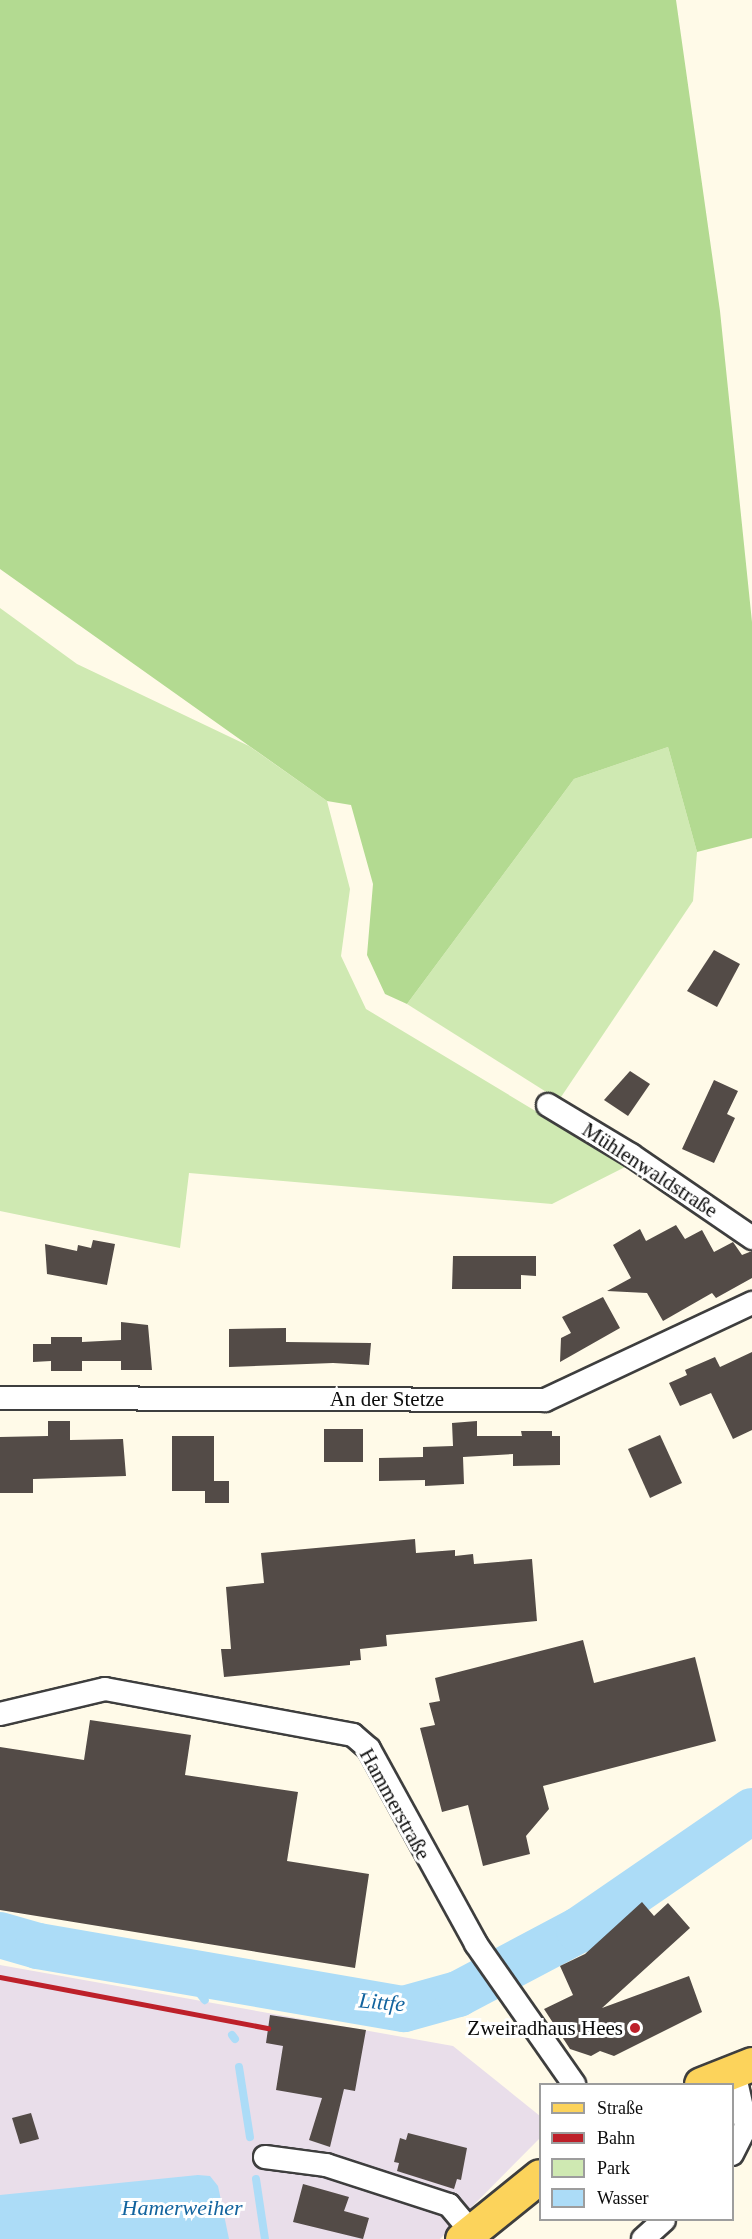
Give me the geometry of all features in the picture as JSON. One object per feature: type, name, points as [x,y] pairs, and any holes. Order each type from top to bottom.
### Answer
[{"type":"main road","points":[[705,2083],[743,2068]]},
{"type":"main road","points":[[466,2235],[539,2177]]},
{"type":"street","name":"Mühlenwaldstraße","points":[[548,1105],[631,1155],[752,1238]]},
{"type":"street","name":"An der Stetze","points":[[0,1398],[545,1400],[752,1303]]},
{"type":"street","name":"Hammerstraße","points":[[0,1714],[105,1689],[354,1735],[369,1749],[476,1944],[573,2083]]},
{"type":"street","points":[[734,2150],[746,2126],[743,2068]]},
{"type":"street","points":[[265,2157],[326,2165],[449,2205],[466,2235]]},
{"type":"street","points":[[643,2239],[663,2221]]},
{"type":"shaded area","points":[[0,1965],[453,2046],[539,2115],[539,2139],[440,2239],[0,2239]]},
{"type":"green space","points":[[0,0],[676,0],[720,311],[752,622],[752,838],[697,852],[668,747],[574,779],[407,1004],[385,994],[367,955],[373,884],[351,805],[327,801],[0,569]]},
{"type":"green space","points":[[0,608],[77,664],[249,746],[327,801],[350,889],[341,956],[366,1009],[627,1166],[552,1204],[189,1173],[180,1248],[0,1211]]},
{"type":"green space","points":[[668,747],[697,852],[693,901],[559,1100],[407,1004],[574,779]]},
{"type":"water","name":"Hamerweiher","points":[[198,2175],[210,2176],[218,2186],[229,2239],[0,2239],[0,2195]]},
{"type":"building","points":[[714,950],[740,964],[717,1007],[687,991]]},
{"type":"building","points":[[630,1071],[650,1084],[628,1116],[604,1100]]},
{"type":"building","points":[[714,1080],[738,1091],[727,1114],[735,1118],[714,1163],[682,1149]]},
{"type":"building","points":[[676,1225],[685,1239],[702,1230],[714,1252],[733,1242],[742,1255],[752,1251],[752,1278],[716,1298],[712,1293],[663,1321],[647,1293],[607,1291],[631,1278],[613,1245],[640,1229],[646,1241]]},
{"type":"building","points":[[93,1240],[115,1244],[107,1285],[47,1274],[45,1244],[77,1251],[78,1245],[91,1248]]},
{"type":"building","points":[[453,1256],[536,1256],[536,1276],[521,1275],[521,1289],[452,1289]]},
{"type":"building","points":[[603,1297],[620,1328],[560,1362],[561,1338],[571,1333],[562,1317]]},
{"type":"building","points":[[121,1322],[148,1325],[152,1370],[121,1370],[121,1361],[82,1361],[82,1371],[51,1371],[51,1361],[33,1362],[33,1344],[51,1344],[51,1337],[82,1337],[82,1342],[121,1340]]},
{"type":"building","points":[[286,1328],[286,1342],[371,1343],[369,1365],[333,1363],[229,1367],[229,1329]]},
{"type":"building","points":[[752,1352],[752,1430],[733,1439],[711,1393],[680,1406],[669,1383],[687,1375],[685,1370],[715,1357],[720,1367]]},
{"type":"building","points":[[48,1421],[70,1421],[70,1440],[123,1439],[126,1476],[33,1479],[33,1493],[0,1493],[0,1437],[48,1436]]},
{"type":"building","points":[[477,1421],[477,1436],[522,1436],[521,1431],[552,1431],[552,1436],[560,1436],[560,1465],[513,1466],[513,1454],[463,1457],[464,1484],[425,1486],[425,1480],[379,1481],[379,1458],[423,1457],[423,1447],[453,1446],[452,1423]]},
{"type":"building","points":[[324,1429],[363,1429],[363,1462],[324,1462]]},
{"type":"building","points":[[660,1435],[682,1483],[650,1498],[628,1449]]},
{"type":"building","points":[[172,1436],[214,1436],[214,1481],[229,1481],[229,1503],[205,1503],[205,1491],[172,1491]]},
{"type":"building","points":[[415,1539],[416,1553],[455,1550],[455,1556],[473,1554],[474,1564],[532,1559],[537,1621],[386,1635],[387,1646],[360,1649],[361,1660],[350,1661],[350,1665],[224,1677],[221,1649],[231,1649],[226,1587],[264,1583],[261,1553]]},
{"type":"building","points":[[583,1640],[594,1683],[695,1657],[716,1741],[543,1786],[549,1809],[526,1836],[530,1854],[483,1866],[468,1805],[442,1812],[420,1728],[435,1725],[429,1703],[440,1701],[435,1678]]},
{"type":"building","points":[[90,1720],[191,1735],[185,1775],[298,1792],[287,1861],[369,1874],[355,1968],[0,1910],[0,1747],[84,1760]]},
{"type":"building","points":[[642,1902],[654,1916],[668,1903],[690,1928],[602,2008],[689,1976],[702,2012],[614,2056],[600,2051],[591,2056],[570,2049],[544,2009],[573,1995],[560,1966],[585,1954]]},
{"type":"building","points":[[270,2015],[366,2030],[355,2091],[344,2089],[330,2147],[309,2140],[322,2098],[276,2090],[283,2046],[266,2043]]},
{"type":"building","points":[[31,2113],[39,2139],[20,2144],[12,2118]]},
{"type":"building","points":[[408,2133],[467,2148],[461,2180],[457,2179],[454,2189],[397,2171],[399,2163],[394,2162],[400,2138],[406,2140]]},
{"type":"building","points":[[303,2184],[349,2197],[344,2211],[369,2218],[363,2239],[293,2222]]},
{"type":"waterway","name":"Littfe","points":[[0,1935],[38,1946],[404,2009],[458,1994],[579,1930],[752,1811]]},
{"type":"waterway","points":[[182,1971],[205,2000]]},
{"type":"waterway","points":[[232,2035],[235,2039]]},
{"type":"waterway","points":[[239,2067],[250,2137]]},
{"type":"waterway","points":[[256,2179],[265,2239]]},
{"type":"railway","points":[[0,1977],[268,2028]]},
{"type":"place","name":"Zweiradhaus Hees","points":[[635,2028]]}]
